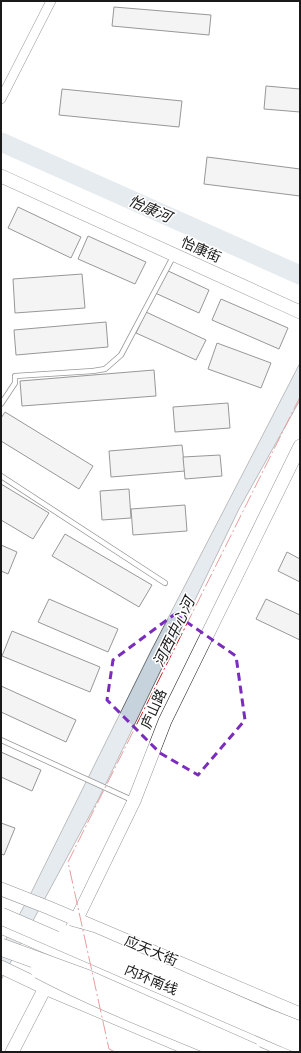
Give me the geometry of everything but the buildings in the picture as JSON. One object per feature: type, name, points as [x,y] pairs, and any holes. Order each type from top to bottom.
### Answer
[{"type":"highway","points":[[1,914],[92,941],[264,1016],[300,1030]]},
{"type":"highway","name":"内环南线","points":[[1,914],[300,1045]]},
{"type":"highway","name":"内环南线","points":[[1,947],[86,978],[253,1052]]},
{"type":"highway","points":[[1,951],[75,989],[146,1020],[226,1052]]},
{"type":"main road","points":[[1,926],[59,955],[275,1052]]},
{"type":"main road","points":[[1,935],[59,955],[291,1052]]},
{"type":"street","points":[[1,99],[51,1]]},
{"type":"street","name":"怡康街","points":[[1,176],[295,310]]},
{"type":"street","name":"庐山路","points":[[12,1052],[45,988],[165,721],[300,446]]},
{"type":"street","name":"应天大街","points":[[1,889],[76,919],[300,1014]]},
{"type":"street","points":[[1,967],[45,988],[196,1052]]},
{"type":"lane","points":[[1,404],[15,383],[15,376],[105,369],[121,355],[174,255]]},
{"type":"lane","points":[[1,476],[165,583]]},
{"type":"lane","points":[[1,740],[130,799]]},
{"type":"highlighted area","points":[[175,614],[236,656],[245,720],[198,775],[160,753],[107,700],[113,660]]},
{"type":"water","name":"河西中心河","points":[[300,363],[300,400],[239,509],[98,800],[1,980],[1,948],[29,897],[151,651]]},
{"type":"waterway","name":"怡康河","points":[[1,142],[300,275]]},
{"type":"power","points":[[115,1052],[109,1049],[68,862],[300,397]]}]
